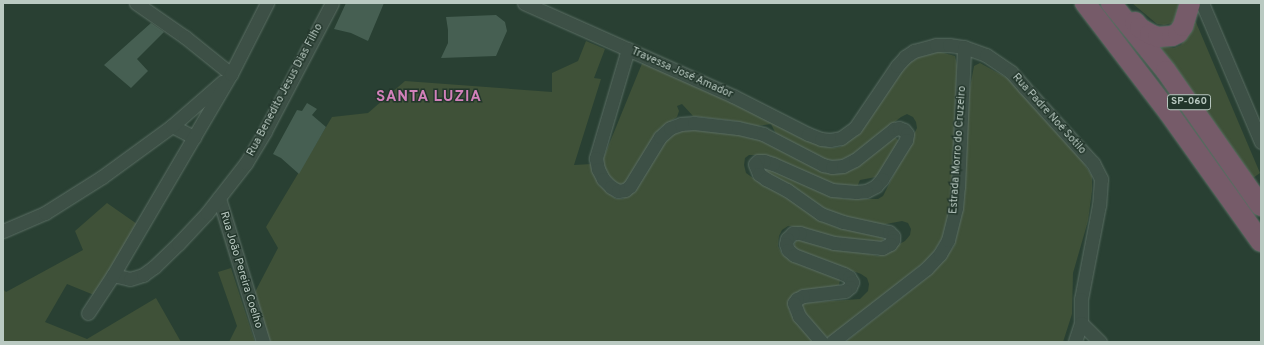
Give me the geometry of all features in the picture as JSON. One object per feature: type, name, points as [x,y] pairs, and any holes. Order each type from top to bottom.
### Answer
[{"type":"highway","name":"SP-060","points":[[1085,3],[1174,119],[1261,242]]},
{"type":"highway","name":"SP-060","points":[[1111,3],[1166,71],[1261,206]]},
{"type":"highway","points":[[1121,3],[1140,28],[1150,34],[1166,37],[1178,33],[1186,17],[1190,3]]},
{"type":"street","points":[[136,3],[152,7],[185,37],[231,74]]},
{"type":"street","points":[[88,313],[113,276],[231,74],[267,3]]},
{"type":"street","name":"Rua Benedito Jesus Dias Filho","points":[[113,276],[130,279],[143,274],[154,267],[178,244],[219,198],[246,163],[266,131],[332,3]]},
{"type":"street","name":"Travessa José Amador","points":[[524,3],[733,96],[808,134],[821,139],[830,140],[841,138]]},
{"type":"street","points":[[1202,3],[1261,142]]},
{"type":"street","name":"Rua Padre Noé Sotilo","points":[[841,138],[855,128],[905,57],[914,51],[936,45],[964,47],[986,55],[1011,72],[1093,163],[1101,179],[1101,192],[1081,299],[1081,322],[1075,342]]},
{"type":"street","name":"Estrada Morro do Cruzeiro","points":[[832,342],[926,268],[940,254],[948,240],[956,208],[958,187],[964,47]]},
{"type":"street","points":[[628,49],[596,158],[598,169],[603,180],[611,187],[618,190],[625,190],[630,186],[660,137],[670,128],[681,124],[694,122],[738,128],[763,134],[823,165],[832,167],[843,166],[855,160],[894,129],[899,128],[904,130],[907,134],[906,140],[882,179],[876,186],[866,191],[856,192],[832,190],[773,164],[758,161],[755,164],[759,174],[787,190],[821,214],[843,222],[889,232],[893,236],[893,240],[890,244],[882,248],[834,243],[800,233],[792,233],[787,239],[786,244],[788,250],[794,254],[844,274],[852,282],[850,287],[845,291],[803,296],[797,299],[794,303],[799,316],[822,342]]},
{"type":"street","points":[[3,231],[45,213],[102,177],[172,126],[231,74]]},
{"type":"street","points":[[172,126],[194,137]]},
{"type":"street","name":"Rua João Pereira Coelho","points":[[219,198],[263,342]]},
{"type":"street","points":[[1081,322],[1100,342]]},
{"type":"green space","points":[[1132,3],[1187,3],[1177,22],[1164,25],[1157,24]]},
{"type":"green space","points":[[1195,20],[1260,173],[1253,178],[1158,46],[1174,48],[1181,45],[1188,36]]},
{"type":"green space","points":[[586,41],[605,49],[594,78],[601,79],[574,165],[592,164],[599,185],[616,199],[623,199],[630,192],[661,143],[674,131],[684,128],[740,133],[758,139],[828,172],[894,136],[898,140],[898,146],[881,176],[860,180],[857,187],[833,186],[762,155],[749,155],[745,158],[744,165],[746,173],[753,178],[781,192],[880,235],[883,238],[882,244],[836,240],[797,227],[788,226],[782,230],[779,236],[778,246],[782,254],[791,260],[833,274],[840,280],[839,285],[789,302],[789,310],[814,342],[269,342],[254,294],[278,248],[266,227],[332,117],[368,113],[405,81],[552,92],[552,73],[578,61]]},
{"type":"green space","points":[[937,51],[955,56],[957,65],[951,204],[944,235],[931,257],[829,338],[819,332],[800,307],[802,303],[860,299],[868,291],[869,284],[867,278],[861,274],[794,249],[795,242],[800,239],[878,256],[905,241],[910,235],[911,229],[908,223],[902,221],[881,225],[832,213],[763,171],[763,167],[844,199],[878,199],[883,196],[917,128],[913,117],[907,114],[901,117],[850,157],[839,161],[823,160],[776,134],[771,124],[757,126],[736,121],[693,116],[682,104],[677,106],[679,111],[677,117],[660,128],[628,182],[620,185],[605,174],[603,159],[643,61],[832,148],[840,147],[855,136],[907,63],[925,52]]},
{"type":"green space","points":[[980,63],[1009,79],[1083,162],[1092,176],[1092,191],[1088,221],[1073,273],[1072,314],[1063,342],[845,342],[929,276],[945,259],[954,246],[964,203],[967,104],[974,66]]},
{"type":"green space","points":[[107,203],[137,224],[94,295],[67,284],[45,322],[87,339],[156,298],[181,342],[3,342],[3,289],[6,292],[83,250],[75,231]]},
{"type":"green space","points":[[231,268],[255,342],[229,342],[237,326],[218,272]]},
{"type":"building","points":[[346,3],[384,3],[368,41],[351,33],[334,29]]},
{"type":"building","points":[[496,15],[505,22],[507,31],[496,56],[441,58],[448,43],[446,17]]},
{"type":"building","points":[[151,23],[164,32],[137,59],[148,71],[131,88],[104,65]]},
{"type":"building","points":[[307,103],[317,109],[312,115],[326,127],[299,174],[281,158],[273,154],[297,110],[302,111]]},
{"type":"district","name":"SANTA LUZIA","points":[[429,98]]}]
